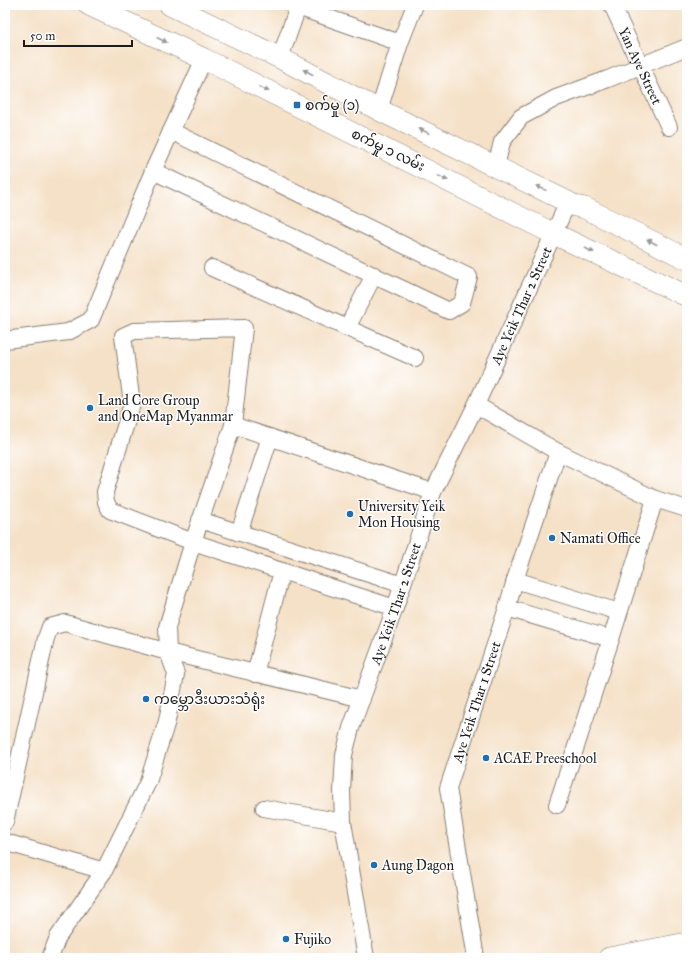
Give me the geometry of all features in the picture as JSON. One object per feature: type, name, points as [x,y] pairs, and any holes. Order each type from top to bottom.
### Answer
[{"type":"main road","points":[[170,5],[280,58],[399,120],[576,206],[585,208],[687,259]]},
{"type":"main road","name":"စက်မှု ၁ လမ်း","points":[[92,6],[204,59],[554,234],[682,294]]},
{"type":"main road","points":[[240,77],[254,46]]},
{"type":"main road","points":[[385,149],[399,120]]},
{"type":"main road","points":[[682,294],[687,266]]},
{"type":"main road","points":[[609,958],[687,943]]},
{"type":"street","points":[[379,110],[400,43],[415,5]]},
{"type":"street","name":"Yan Aye Street","points":[[612,5],[669,127]]},
{"type":"street","points":[[280,58],[295,6],[400,43]]},
{"type":"street","points":[[496,166],[502,142],[520,117],[556,98],[687,47]]},
{"type":"street","points":[[5,340],[68,332],[91,320],[153,171],[204,59]]},
{"type":"street","points":[[153,171],[449,311],[462,303],[469,277],[171,131]]},
{"type":"street","name":"Aye Yeik Thar 2 Street","points":[[366,958],[343,822],[342,791],[344,755],[351,728],[403,585],[433,492],[476,405],[568,202]]},
{"type":"street","points":[[212,268],[415,358]]},
{"type":"street","points":[[346,328],[374,276]]},
{"type":"street","points":[[50,958],[58,937],[104,871],[148,782],[167,721],[176,674],[168,652],[167,627],[193,542],[200,520],[233,425],[244,328],[134,331],[123,336],[132,404],[105,492],[106,502],[110,510],[193,542],[395,608]]},
{"type":"street","points":[[476,405],[558,452],[655,499],[687,509]]},
{"type":"street","points":[[233,425],[433,492]]},
{"type":"street","points":[[239,533],[270,437]]},
{"type":"street","name":"Aye Yeik Thar 1 Street","points":[[476,958],[448,788],[558,452]]},
{"type":"street","points":[[557,805],[655,499]]},
{"type":"street","points":[[200,520],[403,585]]},
{"type":"street","points":[[255,674],[282,571]]},
{"type":"street","points":[[515,580],[619,612]]},
{"type":"street","points":[[507,608],[611,639]]},
{"type":"street","points":[[5,822],[46,638],[50,627],[65,623],[168,652],[362,699]]},
{"type":"street","points":[[264,808],[343,822]]},
{"type":"street","points":[[5,842],[104,871]]},
{"type":"place","name":"စက်မှု (၁)","points":[[297,105]]},
{"type":"place","name":"Land Core Group and OneMap Myanmar","points":[[90,408]]},
{"type":"place","name":"University Yeik Mon Housing","points":[[350,514]]},
{"type":"place","name":"Namati Office","points":[[552,538]]},
{"type":"place","name":"ကမ္ဘောဒီးယားသံရုံး","points":[[146,699]]},
{"type":"place","name":"ACAE Preeschool","points":[[486,758]]},
{"type":"place","name":"Aung Dagon","points":[[374,865]]},
{"type":"place","name":"Fujiko","points":[[286,939]]}]
